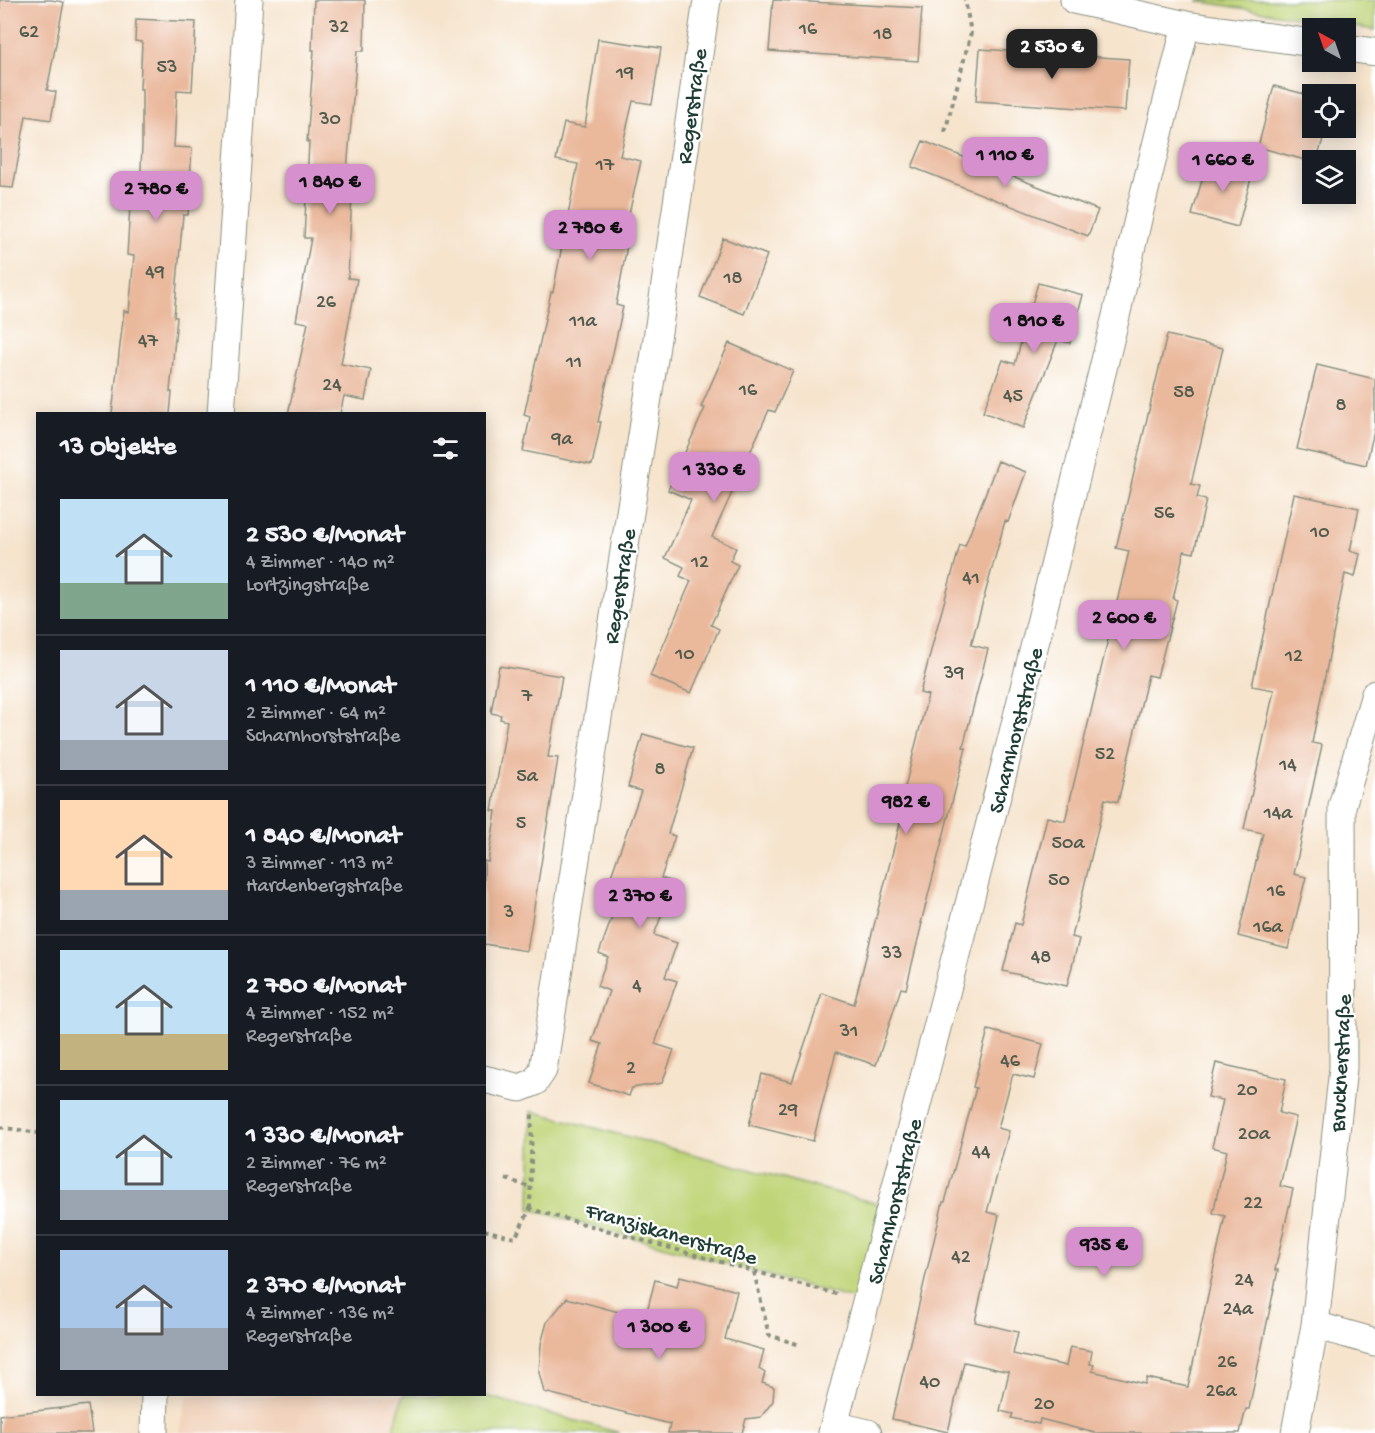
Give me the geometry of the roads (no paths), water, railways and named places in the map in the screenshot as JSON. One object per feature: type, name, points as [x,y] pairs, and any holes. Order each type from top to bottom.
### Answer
[{"type":"street","points":[[221,412],[249,0]]},
{"type":"street","name":"Regerstraße","points":[[486,1080],[520,1088],[535,1082],[543,1070],[707,0]]},
{"type":"street","points":[[1074,0],[1186,25],[1302,42]]},
{"type":"street","name":"Scharnhorststraße","points":[[833,1429],[1004,769],[1186,25]]},
{"type":"street","points":[[1356,49],[1375,52]]},
{"type":"street","name":"Brucknerstraße","points":[[1294,1433],[1315,1325],[1343,1068],[1342,806],[1375,694]]},
{"type":"street","points":[[1315,1325],[1375,1342]]},
{"type":"street","points":[[154,1433],[155,1396]]},
{"type":"street","points":[[833,1429],[868,1433]]}]
